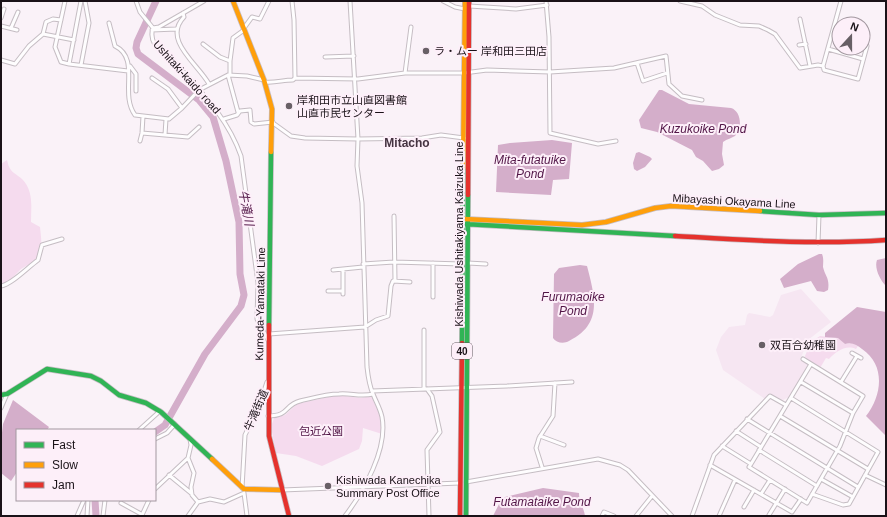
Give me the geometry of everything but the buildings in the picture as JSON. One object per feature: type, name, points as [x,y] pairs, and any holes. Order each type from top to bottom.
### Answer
[{"type":"main road","name":"Kumeda-Yamataki Line","points":[[233,1],[271,99],[273,122],[268,416],[269,436],[289,516]]},
{"type":"main road","name":"Kishiwada Ushitakiyama Kaizuka Line","points":[[464,388],[462,264],[466,222],[470,72],[468,5],[465,1]]},
{"type":"main road","name":"Kishiwada Ushitakiyama Kaizuka Line","points":[[460,516],[463,483],[468,263],[464,138],[464,73],[468,5]]},
{"type":"main road","name":"Mibayashi Okayama Line","points":[[466,222],[582,225],[606,222],[648,209],[671,206],[819,215],[886,213]]},
{"type":"main road","points":[[466,222],[818,243],[886,240]]},
{"type":"main road","points":[[1,395],[7,394],[47,369],[57,369],[96,378],[119,395],[146,404],[162,413],[191,438],[243,490],[282,490]]},
{"type":"main road","name":"Kishiwada Ushitakiyama Kaizuka Line","points":[[463,483],[466,516]]},
{"type":"street","points":[[65,1],[55,47],[61,62],[128,71]]},
{"type":"street","points":[[69,64],[81,1]]},
{"type":"street","points":[[81,65],[89,23],[85,1]]},
{"type":"street","name":"Ushitaki-kaido road","points":[[136,1],[137,7],[152,28],[152,38],[155,44],[170,57],[198,91],[224,119],[241,156],[258,283],[257,320],[269,342]]},
{"type":"street","points":[[152,28],[159,27],[204,1]]},
{"type":"street","points":[[238,112],[229,75],[233,38],[244,30],[252,17],[260,20],[269,1]]},
{"type":"street","points":[[292,1],[294,20],[295,78]]},
{"type":"street","points":[[345,516],[364,487],[382,438],[382,418],[372,392],[368,372],[365,327],[362,194],[357,166],[358,139],[350,1]]},
{"type":"street","points":[[442,1],[455,7],[468,5],[516,9],[547,3],[550,72],[550,133],[598,144],[616,141]]},
{"type":"street","points":[[680,1],[702,6],[716,15],[740,25],[760,26],[768,30],[775,34],[800,68],[823,66]]},
{"type":"street","points":[[841,1],[823,66],[824,70],[858,79],[864,56]]},
{"type":"street","points":[[1,18],[4,10]]},
{"type":"street","points":[[10,28],[18,12]]},
{"type":"street","points":[[183,13],[184,17],[176,29],[177,39],[185,53],[209,84]]},
{"type":"street","points":[[1,60],[15,64],[29,46],[43,34],[46,22],[53,18],[61,20]]},
{"type":"street","points":[[800,19],[810,66]]},
{"type":"street","points":[[109,23],[115,46],[122,50],[136,74],[136,91]]},
{"type":"street","points":[[802,25],[806,24]]},
{"type":"street","points":[[1,26],[17,30]]},
{"type":"street","points":[[152,28],[176,29]]},
{"type":"street","points":[[405,73],[409,29]]},
{"type":"street","points":[[43,34],[74,40]]},
{"type":"street","points":[[203,44],[220,57],[230,61]]},
{"type":"street","points":[[799,45],[806,44]]},
{"type":"street","points":[[828,49],[863,59]]},
{"type":"street","points":[[325,57],[354,56]]},
{"type":"street","points":[[130,66],[128,71],[129,104],[134,115],[166,119],[174,115],[198,91],[229,75],[273,83],[283,80],[293,80],[295,78],[355,78],[405,73],[464,73],[487,70],[550,72],[614,68],[666,56],[669,84],[682,96],[702,100]]},
{"type":"street","points":[[637,63],[643,81],[667,74]]},
{"type":"street","points":[[152,78],[168,89],[182,108]]},
{"type":"street","points":[[224,119],[237,115],[238,112],[250,110],[251,122],[254,124],[273,122],[291,136],[358,139],[422,138],[441,135],[464,138]]},
{"type":"street","points":[[140,141],[143,116]]},
{"type":"street","points":[[166,119],[166,135]]},
{"type":"street","points":[[142,133],[188,137],[199,126]]},
{"type":"street","points":[[818,243],[819,215]]},
{"type":"street","points":[[269,334],[365,327],[376,320],[388,316],[391,286],[395,280],[394,216]]},
{"type":"street","points":[[1,286],[9,284],[23,270],[38,260],[42,245],[62,239]]},
{"type":"street","points":[[333,270],[394,262],[462,264]]},
{"type":"street","points":[[432,263],[433,297]]},
{"type":"street","points":[[468,263],[486,264]]},
{"type":"street","points":[[328,291],[343,292],[343,269]]},
{"type":"street","points":[[395,280],[410,282]]},
{"type":"street","points":[[424,330],[425,389],[432,396],[440,432],[427,450],[430,516]]},
{"type":"street","points":[[852,353],[861,358]]},
{"type":"street","points":[[841,382],[857,356]]},
{"type":"street","points":[[802,359],[811,364],[841,382],[863,396],[853,413],[838,450],[807,503],[749,467],[811,364]]},
{"type":"street","name":"牛滝街道","points":[[247,516],[243,490],[245,435],[259,406],[268,381]]},
{"type":"street","points":[[268,416],[278,416],[297,402],[326,395],[341,394],[366,396],[372,392],[572,382]]},
{"type":"street","points":[[801,382],[853,413]]},
{"type":"street","points":[[542,467],[536,448],[540,436],[553,416],[555,383]]},
{"type":"street","points":[[1,408],[7,394]]},
{"type":"street","points":[[692,516],[714,455],[770,396],[786,405]]},
{"type":"street","points":[[791,398],[878,452],[849,504],[843,505],[812,494]]},
{"type":"street","points":[[140,429],[162,413]]},
{"type":"street","points":[[780,416],[868,469]]},
{"type":"street","points":[[747,419],[858,487]]},
{"type":"street","points":[[156,438],[167,432],[174,423]]},
{"type":"street","points":[[736,431],[760,449],[817,486]]},
{"type":"street","points":[[540,436],[564,445]]},
{"type":"street","points":[[191,438],[188,458],[194,473],[191,488],[192,495]]},
{"type":"street","points":[[722,446],[751,464]]},
{"type":"street","points":[[156,488],[188,458]]},
{"type":"street","points":[[282,490],[463,483],[591,459],[604,460],[620,465],[628,470],[672,516]]},
{"type":"street","points":[[710,466],[792,512],[801,499]]},
{"type":"street","points":[[865,475],[886,485]]},
{"type":"street","points":[[169,476],[192,495],[198,502]]},
{"type":"street","points":[[821,479],[853,497]]},
{"type":"street","points":[[719,516],[735,480]]},
{"type":"street","points":[[761,494],[770,480]]},
{"type":"street","points":[[770,515],[785,489]]},
{"type":"street","points":[[188,516],[198,502],[210,499],[224,502],[243,490]]},
{"type":"street","points":[[744,507],[754,490]]},
{"type":"street","points":[[636,516],[652,496]]},
{"type":"street","points":[[77,516],[84,501]]},
{"type":"street","points":[[87,516],[88,501]]},
{"type":"street","points":[[103,516],[105,501]]},
{"type":"street","points":[[121,503],[142,516],[148,506],[149,501]]},
{"type":"street","points":[[602,516],[604,512],[614,516]]},
{"type":"shaded area","name":"双百合幼稚園","points":[[801,289],[831,322],[808,340],[800,360],[807,364],[808,367],[789,397],[781,401],[770,394],[765,399],[723,370],[716,350],[721,337],[729,327],[745,325],[747,315],[749,313],[770,317],[773,315],[781,295]]},
{"type":"green space","points":[[7,160],[11,170],[26,184],[30,194],[31,222],[40,227],[41,249],[38,257],[32,263],[21,269],[10,280],[1,284],[1,164]]},
{"type":"green space","points":[[820,336],[839,338],[845,344],[852,343],[858,346],[856,349],[848,347],[838,351],[829,359],[826,358],[820,368],[806,359],[805,356],[811,342]]},
{"type":"green space","name":"包近公園","points":[[337,395],[361,398],[371,396],[380,415],[382,434],[363,428],[362,441],[359,449],[322,466],[296,456],[276,453],[271,427],[274,418],[285,415],[297,404]]},
{"type":"water","name":"Kuzukoike Pond","points":[[659,90],[662,90],[689,104],[731,108],[737,113],[740,120],[738,133],[723,142],[722,154],[724,165],[719,169],[712,171],[703,161],[696,157],[692,150],[657,132],[641,128],[639,120]]},
{"type":"water","name":"Mita-futatuike Pond","points":[[552,140],[572,143],[569,179],[553,180],[551,195],[496,192],[498,145]]},
{"type":"water","points":[[639,152],[652,159],[645,167],[637,171],[634,169],[633,163],[636,153]]},
{"type":"water","points":[[822,254],[823,256],[823,267],[827,277],[828,290],[824,292],[817,291],[811,281],[784,288],[780,279],[798,264]]},
{"type":"water","points":[[886,258],[886,286],[878,274],[876,263],[877,260]]},
{"type":"water","name":"Furumaoike Pond","points":[[580,265],[587,266],[590,277],[594,299],[592,318],[580,334],[567,342],[558,342],[553,338],[554,274],[559,268]]},
{"type":"water","points":[[857,307],[886,312],[886,436],[866,416],[876,399],[878,390],[878,372],[875,363],[870,356],[856,345],[850,343],[845,344],[838,338],[825,337],[825,333]]},
{"type":"water","points":[[13,400],[49,427],[48,429],[16,429],[16,474],[11,481],[1,473],[1,441],[3,424]]},
{"type":"water","name":"Futamataike Pond","points":[[543,488],[579,493],[585,516],[493,516],[501,500],[505,497]]},
{"type":"waterway","name":"牛滝川","points":[[156,1],[137,42],[136,48],[138,54],[199,100],[213,117],[226,161],[239,222],[240,274],[244,295],[241,306],[205,354],[165,425],[156,431]]},
{"type":"waterway","name":"牛滝川","points":[[95,501],[96,516]]},
{"type":"traffic: fast","points":[[269,325],[271,152]]},
{"type":"traffic: fast","points":[[462,343],[463,169]]},
{"type":"traffic: fast","points":[[466,516],[468,195]]},
{"type":"traffic: fast","points":[[760,211],[819,215],[886,213]]},
{"type":"traffic: fast","points":[[464,224],[675,236]]},
{"type":"traffic: fast","points":[[1,395],[7,394],[47,369],[91,376],[101,381],[119,395],[146,403],[161,412],[212,459]]},
{"type":"traffic: slow","points":[[233,1],[264,80],[272,109],[271,152]]},
{"type":"traffic: slow","points":[[463,169],[465,1]]},
{"type":"traffic: slow","points":[[464,219],[582,225],[606,222],[655,208],[671,206],[760,211]]},
{"type":"traffic: slow","points":[[212,459],[244,489],[282,490]]},
{"type":"traffic: jam","points":[[468,195],[469,1]]},
{"type":"traffic: jam","points":[[675,236],[806,242],[886,240]]},
{"type":"traffic: jam","points":[[269,325],[269,436],[289,516]]},
{"type":"traffic: jam","points":[[460,516],[462,343]]},
{"type":"place","name":"ラ・ムー 岸和田三田店","points":[[426,51]]},
{"type":"place","name":"岸和田市立山直図書館 山直市民センター","points":[[289,106]]},
{"type":"place","name":"双百合幼稚園","points":[[762,345]]},
{"type":"place","name":"Kishiwada Kanechika Summary Post Office","points":[[328,486]]},
{"type":"district","name":"Mitacho","points":[[407,143]]}]
